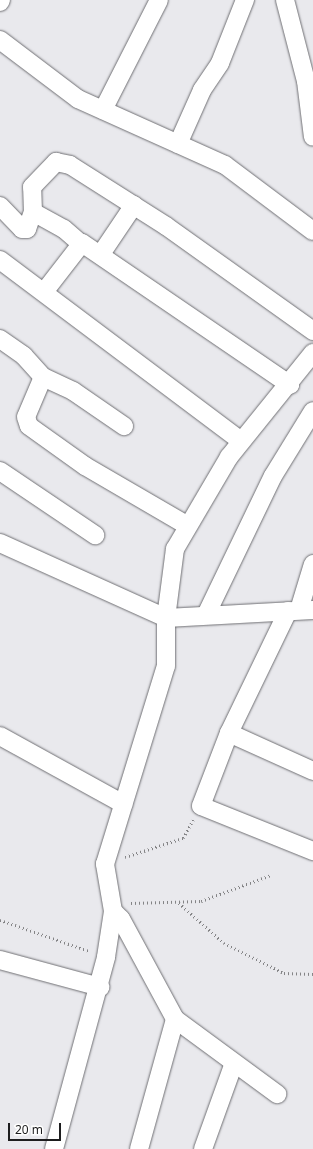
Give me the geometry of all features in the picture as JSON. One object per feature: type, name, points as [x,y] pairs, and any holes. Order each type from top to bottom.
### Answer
[{"type":"street","points":[[178,144],[202,90],[220,63],[245,0]]},
{"type":"street","points":[[285,0],[306,81],[313,137]]},
{"type":"street","points":[[103,110],[156,1]]},
{"type":"street","points":[[0,40],[61,89],[103,110],[225,165],[313,231]]},
{"type":"street","points":[[0,206],[24,230],[33,212],[32,187],[56,162],[70,165],[134,205],[313,331]]},
{"type":"street","points":[[101,254],[134,205]]},
{"type":"street","points":[[33,212],[64,229],[80,243],[101,254],[290,385]]},
{"type":"street","points":[[44,292],[80,243]]},
{"type":"street","points":[[0,260],[241,441]]},
{"type":"street","points":[[0,339],[24,356],[43,377],[73,391],[124,426]]},
{"type":"street","points":[[54,1149],[100,987],[106,957],[112,907],[105,864],[123,804],[143,748],[166,666],[166,618],[175,549],[241,441],[290,385],[313,355]]},
{"type":"street","points":[[43,377],[26,418],[29,426],[85,466],[188,526]]},
{"type":"street","points":[[206,615],[273,476],[313,411]]},
{"type":"street","points":[[0,471],[95,535]]},
{"type":"street","points":[[0,543],[166,618],[300,610]]},
{"type":"street","points":[[313,564],[300,610],[229,733],[201,806],[313,850]]},
{"type":"street","points":[[229,733],[313,771]]},
{"type":"street","points":[[0,736],[123,804]]},
{"type":"street","points":[[112,907],[123,922],[175,1019],[276,1094]]},
{"type":"street","points":[[0,960],[100,987]]},
{"type":"street","points":[[139,1149],[175,1019]]},
{"type":"street","points":[[203,1149],[234,1064]]},
{"type":"path","points":[[105,864],[183,838],[201,806]]},
{"type":"path","points":[[112,907],[201,901],[271,875]]},
{"type":"path","points":[[179,902],[224,942],[284,973],[313,974]]},
{"type":"path","points":[[0,920],[106,957]]}]
